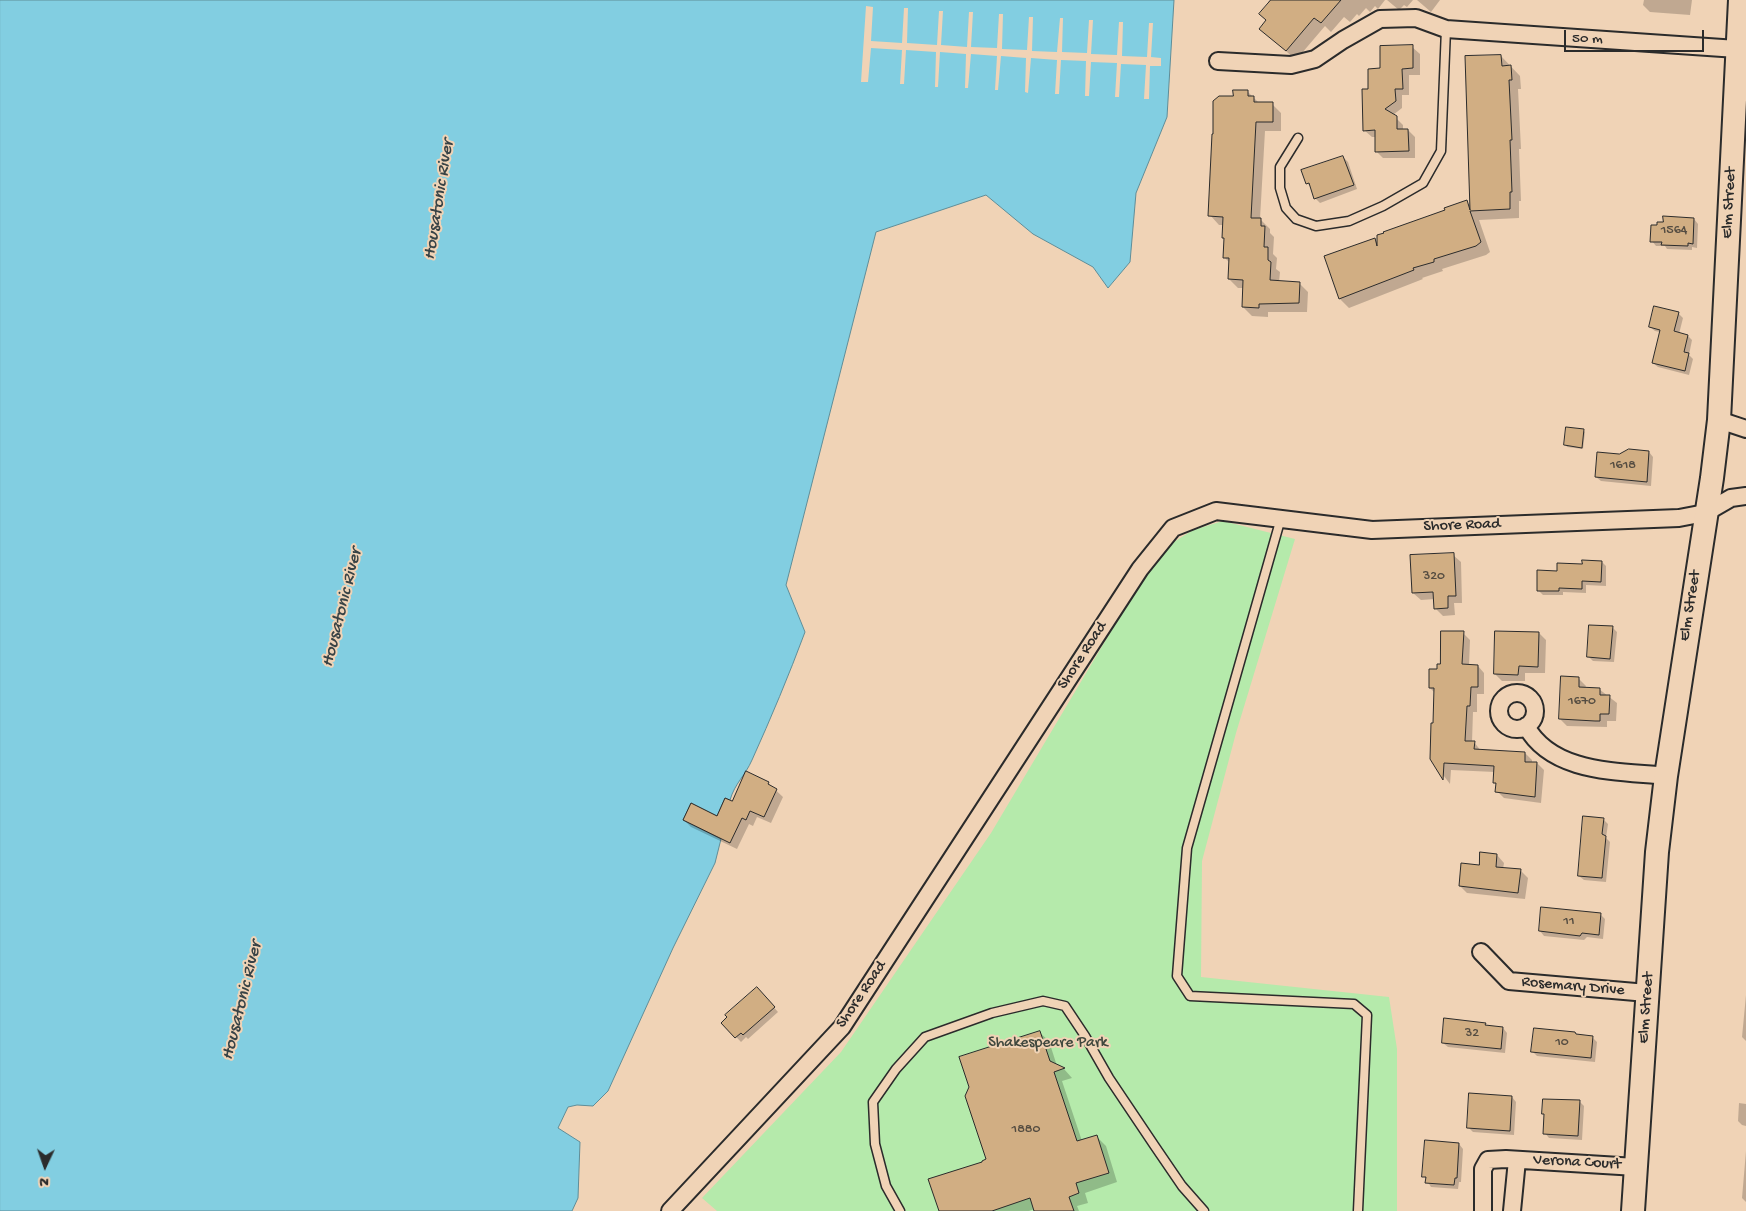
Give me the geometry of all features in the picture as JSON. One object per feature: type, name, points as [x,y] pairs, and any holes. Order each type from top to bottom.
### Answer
[{"type":"street","name":"Elm Street","points":[[1633,1211],[1657,852],[1666,776],[1705,513],[1712,478],[1719,420],[1740,0]]},
{"type":"street","points":[[1218,61],[1291,65],[1312,60],[1380,19],[1416,18],[1446,29],[1737,49]]},
{"type":"street","points":[[1719,420],[1746,429]]},
{"type":"street","name":"Shore Road","points":[[670,1211],[842,1027],[1140,569],[1174,528],[1216,511],[1372,530],[1680,518],[1705,513],[1731,498],[1746,496]]},
{"type":"street","points":[[1526,726],[1538,743],[1555,756],[1604,770],[1666,776]]},
{"type":"street","name":"Rosemary Drive","points":[[1482,952],[1509,981],[1648,993]]},
{"type":"street","name":"Verona Court","points":[[1483,1211],[1483,1169],[1488,1160],[1636,1167]]},
{"type":"street","name":"Verona Court","points":[[1512,1211],[1517,1160]]},
{"type":"lane","points":[[1298,138],[1280,167],[1280,188],[1286,208],[1296,219],[1316,226],[1348,220],[1383,206],[1423,182],[1441,151],[1446,29]]},
{"type":"lane","points":[[1281,518],[1187,848],[1177,976],[1190,996],[1354,1004],[1367,1015],[1358,1211]]},
{"type":"lane","points":[[900,1211],[886,1186],[875,1144],[873,1102],[896,1068],[926,1037],[992,1013],[1043,1001],[1065,1006],[1109,1078],[1154,1145],[1182,1186],[1204,1211]]},
{"type":"green space","name":"Shakespeare Park","points":[[1223,521],[1295,539],[1236,733],[1202,861],[1201,977],[1389,997],[1397,1049],[1397,1211],[717,1211],[702,1198],[841,1052],[991,833],[1148,569],[1169,545],[1193,530]]},
{"type":"water","name":"Housatonic River","points":[[0,0],[1174,0],[1167,117],[1136,193],[1130,262],[1108,288],[1093,267],[1033,234],[986,195],[876,232],[786,585],[805,632],[759,744],[730,800],[725,798],[717,816],[691,803],[683,820],[721,839],[715,863],[673,948],[608,1091],[593,1106],[577,1105],[568,1107],[558,1128],[580,1142],[578,1198],[572,1211],[0,1211]]},
{"type":"pier","points":[[866,6],[873,7],[871,41],[902,43],[904,8],[908,8],[907,43],[937,45],[939,11],[943,11],[941,45],[967,47],[969,12],[973,12],[971,47],[997,48],[999,14],[1003,14],[1002,49],[1027,50],[1029,17],[1033,17],[1032,51],[1057,52],[1060,18],[1063,18],[1062,52],[1087,53],[1089,20],[1093,20],[1091,54],[1117,55],[1119,22],[1123,22],[1122,56],[1147,57],[1149,23],[1153,23],[1151,57],[1161,58],[1161,66],[1150,66],[1149,99],[1144,99],[1146,65],[1121,64],[1119,97],[1115,97],[1117,63],[1091,62],[1089,96],[1085,96],[1086,61],[1061,60],[1059,94],[1055,94],[1057,60],[1031,58],[1028,93],[1025,92],[1026,58],[1001,56],[998,90],[995,90],[997,56],[971,54],[968,88],[965,88],[966,54],[940,52],[938,87],[935,87],[936,52],[906,50],[904,84],[900,84],[902,50],[871,48],[868,82],[861,82]]},
{"type":"building","points":[[1271,0],[1341,0],[1321,23],[1314,18],[1286,51],[1259,29],[1266,20],[1259,14]]},
{"type":"building","points":[[1413,45],[1413,68],[1402,69],[1403,89],[1395,89],[1396,101],[1385,109],[1397,116],[1397,129],[1408,129],[1409,151],[1375,152],[1375,130],[1363,131],[1362,89],[1368,89],[1368,69],[1380,68],[1380,46]]},
{"type":"building","points":[[1501,55],[1502,66],[1511,65],[1512,80],[1509,80],[1512,140],[1510,140],[1512,192],[1510,192],[1510,209],[1470,211],[1481,242],[1476,246],[1434,259],[1434,262],[1413,268],[1414,270],[1339,299],[1324,256],[1375,238],[1377,246],[1377,235],[1467,200],[1470,210],[1465,56]]},
{"type":"building","points":[[1233,90],[1248,90],[1248,96],[1254,96],[1254,102],[1273,102],[1273,122],[1256,122],[1251,218],[1261,218],[1261,226],[1265,226],[1264,247],[1268,247],[1268,260],[1271,262],[1270,280],[1300,282],[1299,303],[1259,304],[1259,308],[1242,307],[1243,280],[1228,279],[1229,258],[1223,258],[1223,217],[1208,216],[1213,101],[1219,96],[1233,96]]},
{"type":"building","points":[[1343,156],[1354,185],[1314,199],[1309,183],[1306,184],[1301,170]]},
{"type":"building","points":[[1663,216],[1694,218],[1693,244],[1688,243],[1688,246],[1661,245],[1662,242],[1650,242],[1651,225],[1663,222]]},
{"type":"building","points":[[1654,306],[1679,312],[1674,331],[1688,335],[1684,352],[1689,353],[1685,371],[1652,363],[1660,330],[1649,327]]},
{"type":"building","points":[[1566,427],[1584,429],[1582,448],[1564,445]]},
{"type":"building","points":[[1629,449],[1649,451],[1647,482],[1595,477],[1597,452],[1619,454]]},
{"type":"building","points":[[1454,553],[1456,596],[1448,596],[1448,608],[1434,609],[1433,592],[1412,593],[1410,555]]},
{"type":"building","points":[[1582,560],[1602,561],[1601,582],[1582,581],[1582,589],[1559,588],[1559,591],[1537,591],[1537,570],[1557,571],[1557,563],[1582,564]]},
{"type":"building","points":[[1589,625],[1613,626],[1610,659],[1587,657]]},
{"type":"building","points":[[1441,631],[1464,631],[1462,664],[1478,665],[1478,687],[1471,687],[1470,706],[1467,706],[1465,741],[1475,741],[1474,749],[1525,752],[1525,762],[1537,762],[1535,797],[1495,792],[1496,783],[1493,783],[1494,766],[1444,763],[1443,780],[1430,759],[1434,688],[1429,688],[1429,669],[1437,669],[1437,664],[1440,664]]},
{"type":"building","points":[[1495,631],[1539,632],[1538,667],[1519,666],[1518,675],[1494,674]]},
{"type":"building","points":[[1561,676],[1579,677],[1579,687],[1600,688],[1600,695],[1610,695],[1609,714],[1600,714],[1600,721],[1559,719]]},
{"type":"building","points":[[746,771],[769,782],[768,784],[777,789],[764,817],[750,811],[746,820],[742,818],[730,843],[683,820],[691,803],[717,816],[725,798],[732,801]]},
{"type":"building","points":[[1583,816],[1604,818],[1602,834],[1606,836],[1602,878],[1578,876]]},
{"type":"building","points":[[1480,852],[1497,854],[1496,867],[1521,869],[1518,893],[1459,886],[1461,863],[1479,865]]},
{"type":"building","points":[[1541,907],[1601,913],[1599,935],[1582,933],[1580,936],[1539,931]]},
{"type":"building","points":[[757,987],[775,1007],[743,1035],[741,1033],[735,1038],[721,1023],[727,1017],[725,1015]]},
{"type":"building","points":[[1444,1018],[1503,1027],[1501,1049],[1442,1043]]},
{"type":"building","points":[[1534,1028],[1575,1032],[1576,1034],[1593,1036],[1591,1058],[1531,1052]]},
{"type":"building","points":[[1040,1031],[1050,1061],[1065,1068],[1054,1072],[1077,1141],[1097,1135],[1109,1173],[1076,1183],[1079,1193],[1069,1197],[1074,1211],[1034,1211],[1030,1198],[992,1211],[939,1211],[928,1179],[982,1162],[986,1159],[965,1096],[969,1087],[959,1057]]},
{"type":"building","points":[[1469,1093],[1512,1096],[1510,1131],[1467,1128]]},
{"type":"building","points":[[1543,1099],[1580,1100],[1578,1136],[1543,1134]]},
{"type":"building","points":[[1425,1140],[1459,1143],[1457,1178],[1455,1178],[1454,1185],[1425,1183],[1426,1177],[1422,1177]]}]
